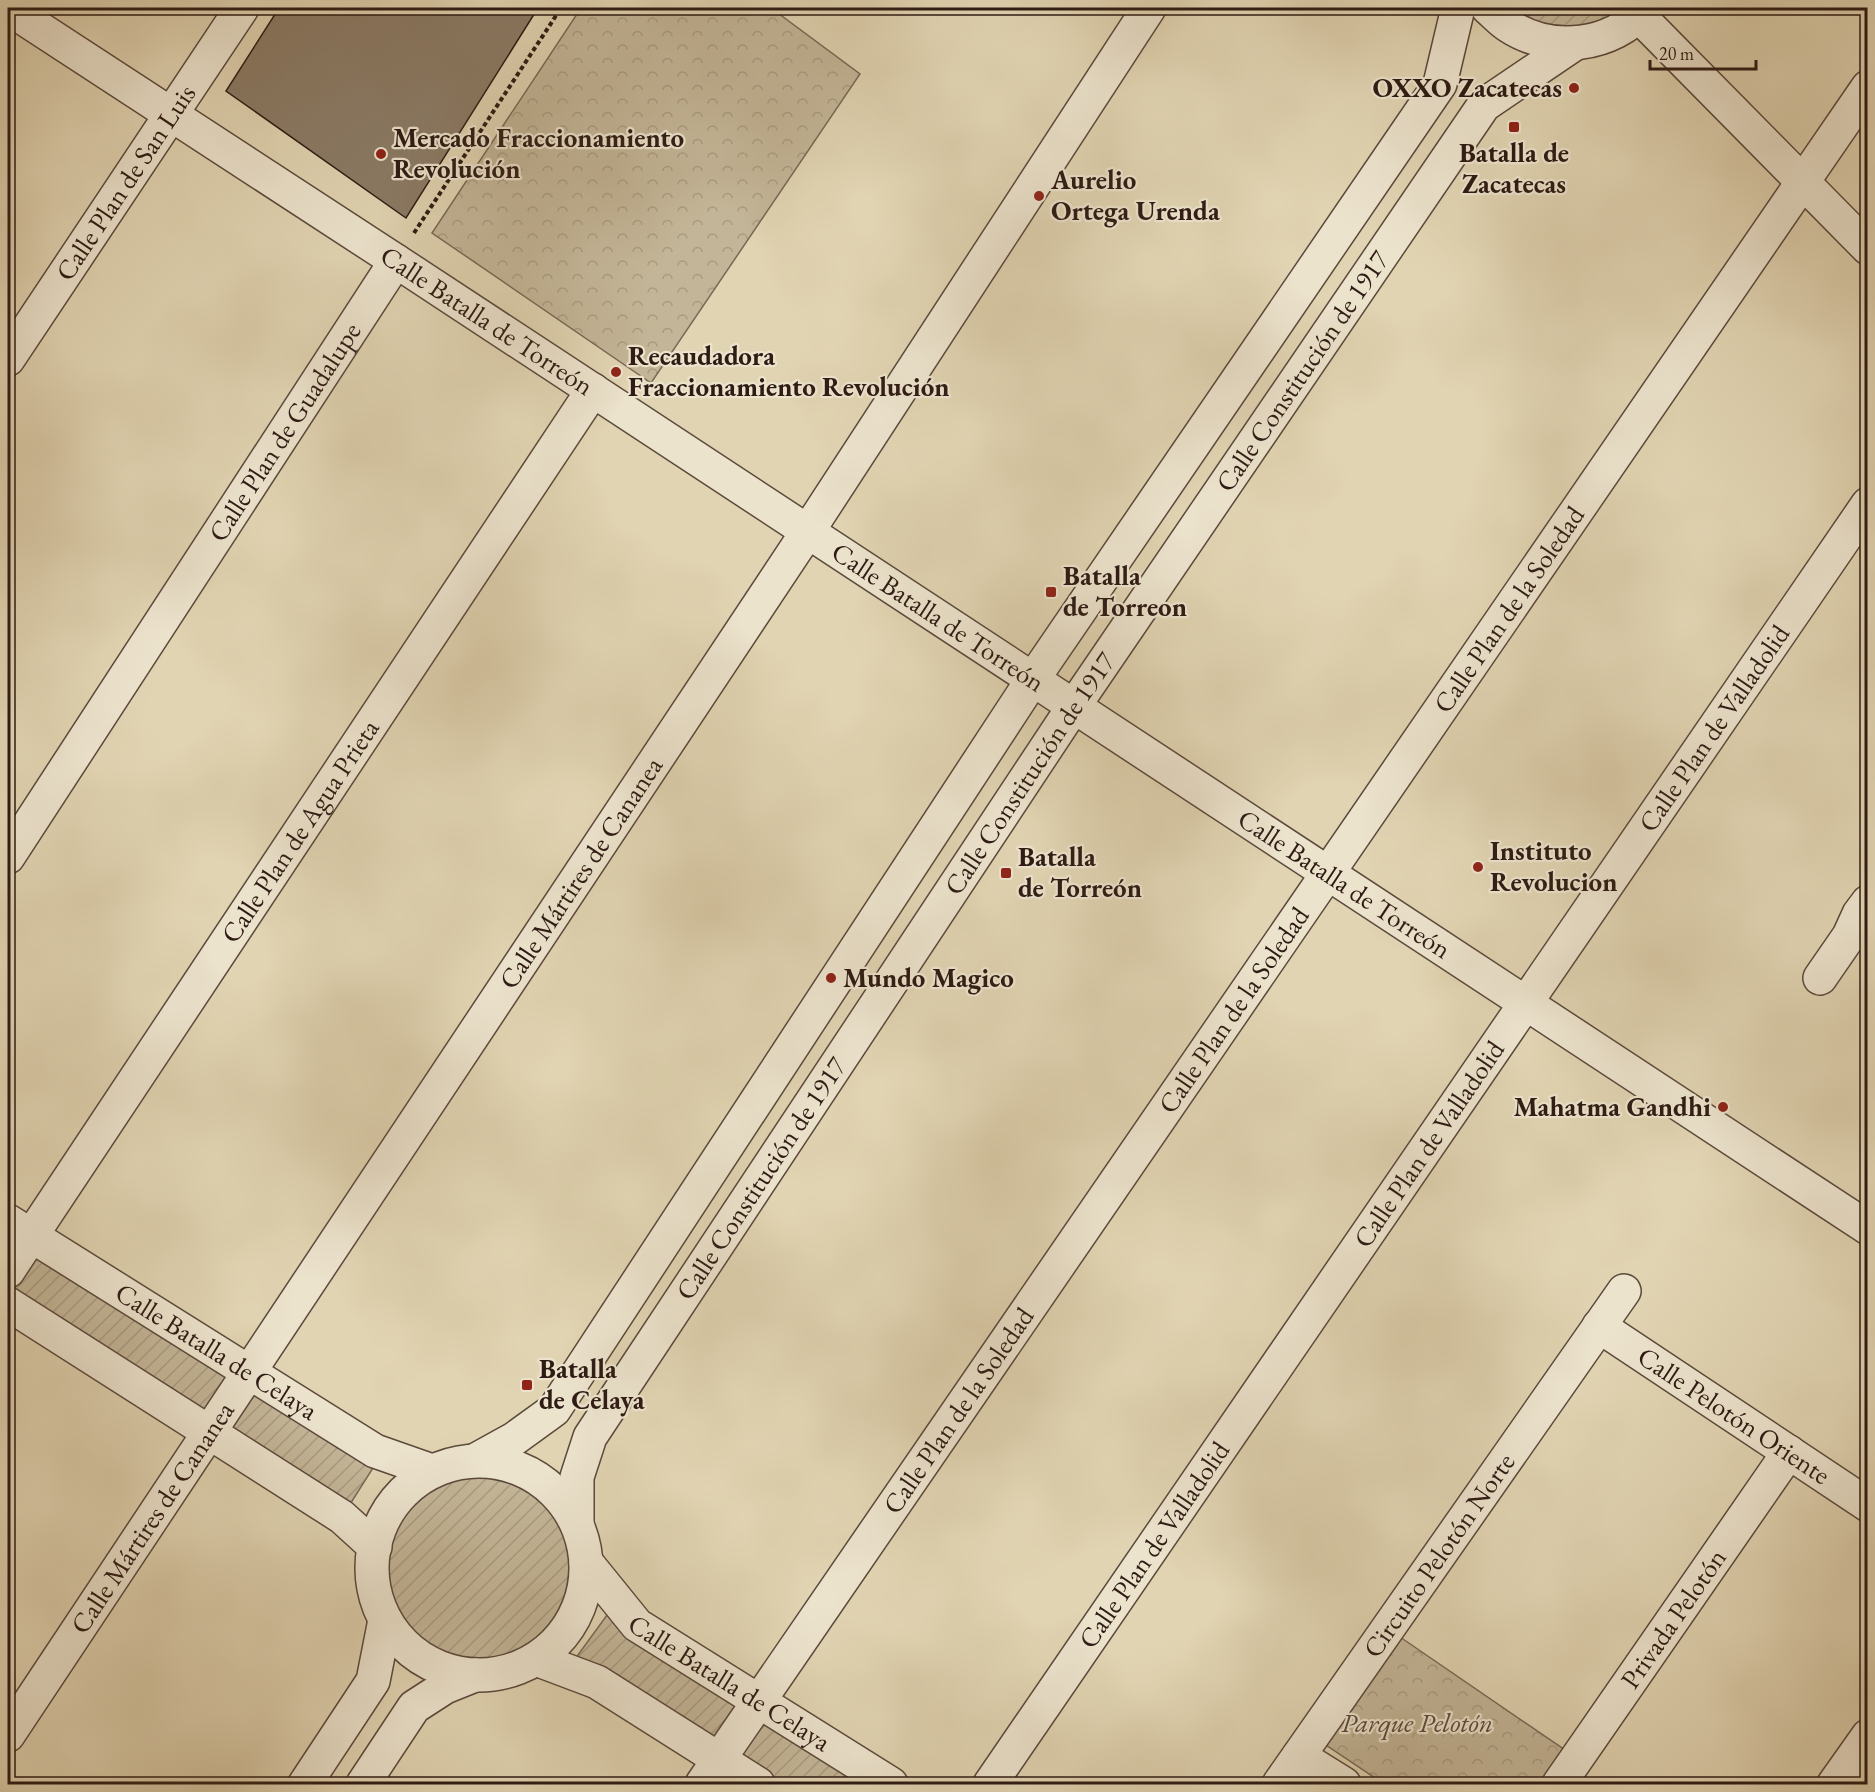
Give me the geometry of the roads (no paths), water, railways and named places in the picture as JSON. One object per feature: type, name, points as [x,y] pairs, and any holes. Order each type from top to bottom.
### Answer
[{"type":"street","name":"Calle Batalla de Torreón","points":[[8,8],[1868,1228]]},
{"type":"street","name":"Calle Plan de San Luis","points":[[8,359],[242,8]]},
{"type":"street","name":"Calle Mártires de Cananea","points":[[8,1735],[808,531],[1149,8]]},
{"type":"street","name":"Calle Constitución de 1917","points":[[476,1460],[514,1439],[554,1410],[1032,679],[1440,84],[1458,8]]},
{"type":"street","points":[[1488,8],[1509,26],[1540,40],[1574,44],[1598,39],[1619,30],[1642,12],[1802,182],[1868,248]]},
{"type":"street","name":"Calle Constitución de 1917","points":[[577,1522],[578,1477],[590,1437],[1074,706],[1484,105],[1574,44]]},
{"type":"street","name":"Calle Plan de la Soledad","points":[[711,1772],[1868,87]]},
{"type":"street","name":"Calle Plan de Guadalupe","points":[[8,857],[396,261]]},
{"type":"street","name":"Calle Plan de Agua Prieta","points":[[8,1271],[19,1229],[593,390]]},
{"type":"street","name":"Calle Plan de Valladolid","points":[[990,1785],[1868,504]]},
{"type":"street","points":[[1820,978],[1858,947],[1859,914],[1868,902]]},
{"type":"street","name":"Calle Batalla de Celaya","points":[[19,1229],[375,1451],[432,1471]]},
{"type":"street","name":"Circuito Pelotón Norte","points":[[1279,1785],[1623,1291]]},
{"type":"street","points":[[8,1304],[342,1517],[375,1547]]},
{"type":"street","name":"Calle Pelotón Oriente","points":[[1599,1326],[1868,1504]]},
{"type":"street","name":"Privada Pelotón","points":[[1559,1785],[1789,1452]]},
{"type":"street","points":[[476,1460],[507,1463],[536,1476],[560,1496],[577,1522],[584,1542],[586,1562],[582,1600],[564,1633],[536,1659],[517,1668],[496,1674],[475,1675],[439,1668],[408,1648],[385,1620],[378,1603],[372,1565],[375,1547],[386,1516],[405,1490],[432,1471],[476,1460]]},
{"type":"street","name":"Calle Batalla de Celaya","points":[[586,1562],[637,1625],[891,1785]]},
{"type":"street","points":[[305,1785],[373,1681],[385,1620]]},
{"type":"street","points":[[536,1659],[597,1682],[711,1772],[758,1785]]},
{"type":"street","points":[[363,1785],[414,1707],[446,1687],[475,1675]]},
{"type":"street","points":[[1834,1785],[1868,1736]]},
{"type":"street","points":[[1299,1756],[1344,1785]]},
{"type":"place","name":"OXXO Zacatecas","points":[[1574,88]]},
{"type":"place","name":"Batalla de Zacatecas","points":[[1514,127]]},
{"type":"place","name":"Mercado Fraccionamiento Revolución","points":[[381,154]]},
{"type":"place","name":"Aurelio Ortega Urenda","points":[[1039,196]]},
{"type":"place","name":"Recaudadora Fraccionamiento Revolución","points":[[616,372]]},
{"type":"place","name":"Batalla de Torreon","points":[[1051,592]]},
{"type":"place","name":"Instituto Revolucion","points":[[1478,867]]},
{"type":"place","name":"Batalla de Torreón","points":[[1006,873]]},
{"type":"place","name":"Mundo Magico","points":[[831,978]]},
{"type":"place","name":"Mahatma Gandhi","points":[[1723,1107]]},
{"type":"place","name":"Batalla de Celaya","points":[[527,1385]]},
{"type":"park label","name":"Parque Pelotón","points":[[1417,1723]]}]
